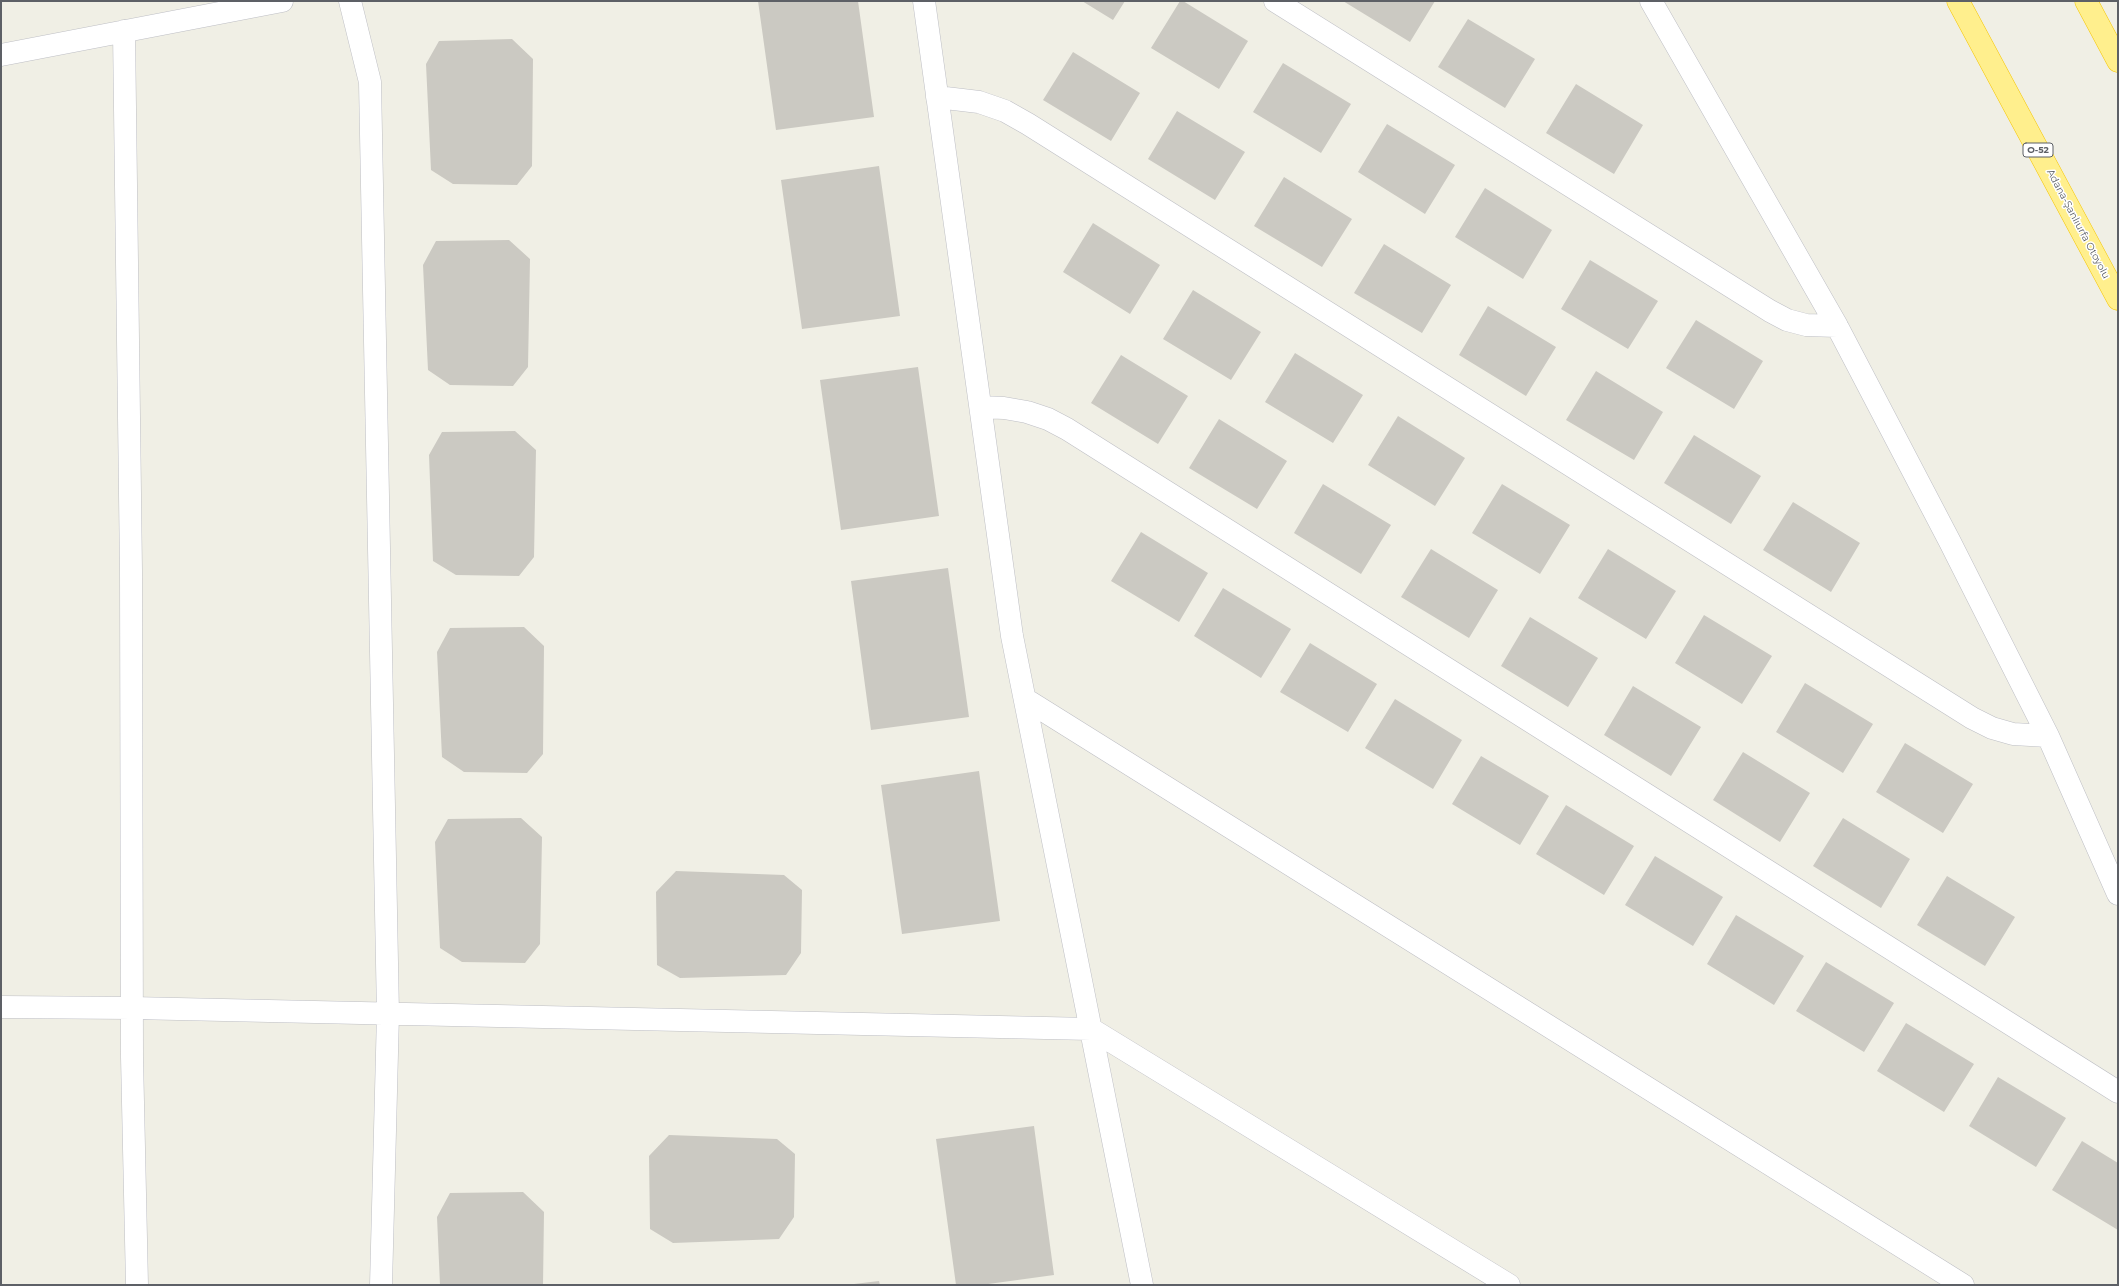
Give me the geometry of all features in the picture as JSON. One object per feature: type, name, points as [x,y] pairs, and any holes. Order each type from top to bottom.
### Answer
[{"type":"highway","name":"Adana-Şanlıurfa Otoyolu","points":[[1958,1],[2118,299]]},
{"type":"highway","points":[[2086,1],[2118,61]]},
{"type":"street","points":[[1,55],[282,1]]},
{"type":"street","points":[[350,1],[370,82],[388,1014],[381,1285]]},
{"type":"street","points":[[924,1],[1012,636],[1142,1285]]},
{"type":"street","points":[[1275,1],[1770,311],[1787,320],[1806,325],[1837,326]]},
{"type":"street","points":[[1651,1],[1837,326],[1946,535],[2048,736],[2118,894]]},
{"type":"street","points":[[124,31],[131,579],[132,1008],[137,1285]]},
{"type":"street","points":[[937,97],[979,102],[1004,111],[1028,124],[1972,718],[1992,728],[2013,734],[2048,736]]},
{"type":"street","points":[[981,407],[1004,408],[1027,412],[1048,419],[1067,429],[2118,1092]]},
{"type":"street","points":[[1025,699],[1962,1285]]},
{"type":"street","points":[[1,1007],[132,1008],[1091,1030],[1509,1285]]},
{"type":"building","points":[[758,1],[858,1],[874,117],[776,130]]},
{"type":"building","points":[[1082,1],[1125,1],[1113,20]]},
{"type":"building","points":[[1180,1],[1183,1],[1248,41],[1219,89],[1151,48]]},
{"type":"building","points":[[1343,1],[1435,1],[1410,42]]},
{"type":"building","points":[[1468,19],[1535,59],[1505,108],[1438,67]]},
{"type":"building","points":[[512,39],[533,59],[532,166],[517,185],[453,184],[431,170],[426,64],[439,41]]},
{"type":"building","points":[[1073,52],[1140,93],[1111,141],[1043,100]]},
{"type":"building","points":[[1283,63],[1351,104],[1321,153],[1253,112]]},
{"type":"building","points":[[1576,84],[1643,125],[1614,174],[1546,133]]},
{"type":"building","points":[[1177,111],[1245,152],[1215,200],[1148,159]]},
{"type":"building","points":[[1387,124],[1455,165],[1425,214],[1358,172]]},
{"type":"building","points":[[879,166],[900,316],[802,329],[781,180]]},
{"type":"building","points":[[1284,177],[1352,219],[1322,267],[1254,226]]},
{"type":"building","points":[[1485,188],[1552,230],[1523,279],[1455,237]]},
{"type":"building","points":[[1093,223],[1160,265],[1130,314],[1063,272]]},
{"type":"building","points":[[509,240],[530,259],[528,367],[513,386],[450,385],[428,370],[423,265],[436,241]]},
{"type":"building","points":[[1384,244],[1451,285],[1422,333],[1354,293]]},
{"type":"building","points":[[1590,260],[1658,301],[1628,349],[1561,309]]},
{"type":"building","points":[[1193,290],[1261,332],[1231,380],[1163,339]]},
{"type":"building","points":[[1488,306],[1556,347],[1526,396],[1459,355]]},
{"type":"building","points":[[1696,320],[1763,361],[1734,409],[1666,368]]},
{"type":"building","points":[[1295,353],[1363,395],[1333,443],[1265,402]]},
{"type":"building","points":[[1121,355],[1188,396],[1158,444],[1091,403]]},
{"type":"building","points":[[918,367],[939,516],[841,530],[820,380]]},
{"type":"building","points":[[1596,371],[1663,412],[1634,460],[1566,420]]},
{"type":"building","points":[[1398,416],[1465,458],[1435,506],[1368,465]]},
{"type":"building","points":[[1219,419],[1287,461],[1257,509],[1189,468]]},
{"type":"building","points":[[515,431],[536,450],[534,557],[519,576],[456,575],[433,561],[429,455],[442,432]]},
{"type":"building","points":[[1694,435],[1761,476],[1731,524],[1664,483]]},
{"type":"building","points":[[1323,484],[1391,525],[1361,574],[1294,533]]},
{"type":"building","points":[[1502,484],[1570,525],[1540,574],[1472,533]]},
{"type":"building","points":[[1793,502],[1860,543],[1831,592],[1763,550]]},
{"type":"building","points":[[1141,532],[1208,573],[1179,622],[1111,581]]},
{"type":"building","points":[[1431,549],[1498,590],[1469,638],[1401,597]]},
{"type":"building","points":[[1608,549],[1676,591],[1646,639],[1578,598]]},
{"type":"building","points":[[948,568],[969,717],[871,730],[851,581]]},
{"type":"building","points":[[1223,588],[1291,629],[1261,678],[1194,636]]},
{"type":"building","points":[[1704,615],[1772,656],[1742,704],[1675,663]]},
{"type":"building","points":[[1530,617],[1598,658],[1568,707],[1501,666]]},
{"type":"building","points":[[524,627],[544,646],[543,754],[527,773],[464,772],[442,757],[437,652],[450,628]]},
{"type":"building","points":[[1310,643],[1377,684],[1348,732],[1280,692]]},
{"type":"building","points":[[1805,683],[1873,724],[1843,773],[1776,732]]},
{"type":"building","points":[[1633,686],[1701,727],[1671,776],[1604,735]]},
{"type":"building","points":[[1395,699],[1462,740],[1433,789],[1365,748]]},
{"type":"building","points":[[1905,743],[1973,784],[1943,833],[1876,792]]},
{"type":"building","points":[[1743,752],[1810,793],[1780,842],[1713,800]]},
{"type":"building","points":[[1481,756],[1549,796],[1520,845],[1452,804]]},
{"type":"building","points":[[979,771],[1000,921],[902,934],[881,785]]},
{"type":"building","points":[[1566,805],[1634,846],[1604,895],[1536,854]]},
{"type":"building","points":[[521,818],[542,837],[540,944],[525,963],[462,962],[440,948],[435,842],[448,819]]},
{"type":"building","points":[[1843,818],[1910,859],[1881,908],[1813,866]]},
{"type":"building","points":[[1655,856],[1723,897],[1693,946],[1625,905]]},
{"type":"building","points":[[676,871],[784,875],[802,890],[801,953],[786,975],[680,978],[657,965],[656,892]]},
{"type":"building","points":[[1947,876],[2015,917],[1985,966],[1917,925]]},
{"type":"building","points":[[1736,915],[1804,956],[1774,1005],[1707,964]]},
{"type":"building","points":[[1826,962],[1894,1003],[1864,1052],[1796,1011]]},
{"type":"building","points":[[1906,1023],[1974,1064],[1944,1112],[1877,1071]]},
{"type":"building","points":[[1998,1077],[2066,1118],[2036,1167],[1969,1126]]},
{"type":"building","points":[[1034,1126],[1054,1275],[981,1285],[956,1285],[936,1139]]},
{"type":"building","points":[[669,1135],[777,1139],[795,1154],[794,1217],[779,1239],[673,1243],[650,1229],[649,1156]]},
{"type":"building","points":[[2082,1141],[2118,1163],[2118,1230],[2052,1190]]},
{"type":"building","points":[[523,1192],[544,1212],[543,1285],[440,1285],[437,1217],[450,1193]]},
{"type":"building","points":[[879,1281],[880,1285],[854,1285],[854,1284]]}]
